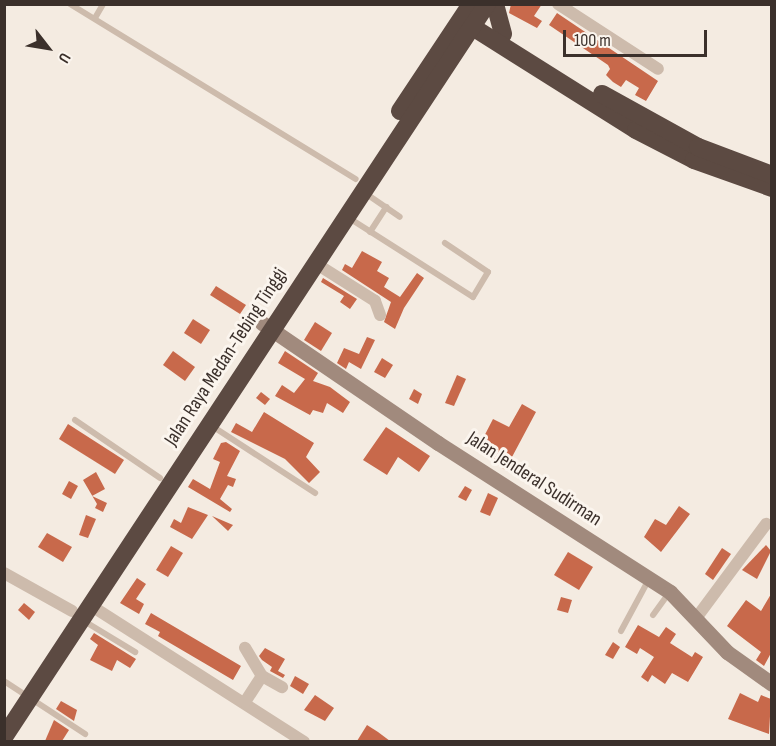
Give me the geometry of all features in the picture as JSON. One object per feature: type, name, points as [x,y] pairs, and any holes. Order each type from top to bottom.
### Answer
[{"type":"highway","points":[[495,4],[500,38]]},
{"type":"highway","points":[[473,14],[500,38],[636,130],[694,159],[771,188]]},
{"type":"highway","name":"Jalan Raya Medan-Tebing Tinggi","points":[[4,736],[25,694],[150,504],[208,424],[266,326],[315,263],[345,216],[359,185],[454,54],[473,14]]},
{"type":"highway","name":"Jalan Raya Medan-Tebing Tinggi","points":[[150,504],[160,478],[266,326],[473,14]]},
{"type":"highway","points":[[454,54],[500,38],[698,147],[771,175]]},
{"type":"highway","name":"Jalan Raya Medan-Tebing Tinggi","points":[[4,715],[25,694]]},
{"type":"main road","name":"Jalan Jenderal Sudirman","points":[[266,326],[670,592],[697,617],[727,652],[769,678]]},
{"type":"street","points":[[558,4],[658,69]]},
{"type":"street","points":[[315,263],[375,301],[380,315]]},
{"type":"street","points":[[697,617],[766,524]]},
{"type":"street","points":[[4,573],[81,611],[245,702],[298,740]]},
{"type":"street","points":[[245,648],[262,676],[282,687]]},
{"type":"street","points":[[245,702],[262,676]]},
{"type":"lane","points":[[70,4],[359,185],[400,217]]},
{"type":"lane","points":[[95,18],[103,4]]},
{"type":"lane","points":[[370,232],[386,207]]},
{"type":"lane","points":[[345,216],[473,297],[488,272],[445,243]]},
{"type":"lane","points":[[75,420],[160,478]]},
{"type":"lane","points":[[208,424],[315,493]]},
{"type":"lane","points":[[621,631],[649,578]]},
{"type":"lane","points":[[653,615],[670,592]]},
{"type":"lane","points":[[81,611],[135,652]]},
{"type":"lane","points":[[4,681],[85,734]]},
{"type":"building","points":[[511,4],[542,4],[534,16],[542,21],[537,28],[509,13]]},
{"type":"building","points":[[557,13],[658,81],[646,101],[635,95],[639,88],[626,80],[621,87],[613,82],[606,75],[610,69],[608,65],[549,25]]},
{"type":"building","points":[[362,251],[382,262],[377,271],[389,278],[384,287],[400,297],[417,273],[424,278],[404,308],[395,329],[384,322],[391,302],[342,270],[345,264],[352,268]]},
{"type":"building","points":[[323,278],[357,299],[350,309],[340,302],[344,296],[321,282]]},
{"type":"building","points":[[216,286],[246,305],[240,314],[210,295]]},
{"type":"building","points":[[193,319],[210,330],[201,344],[184,333]]},
{"type":"building","points":[[315,322],[332,333],[321,351],[304,340]]},
{"type":"building","points":[[367,337],[375,340],[361,369],[349,362],[346,369],[337,363],[344,348],[359,354]]},
{"type":"building","points":[[173,351],[195,367],[185,381],[163,365]]},
{"type":"building","points":[[285,351],[318,373],[313,381],[330,387],[350,402],[343,413],[327,403],[323,413],[313,410],[310,415],[275,396],[282,385],[294,393],[305,379],[278,363]]},
{"type":"building","points":[[382,358],[393,365],[385,378],[374,372]]},
{"type":"building","points":[[457,375],[466,379],[454,406],[445,403]]},
{"type":"building","points":[[414,389],[422,394],[418,404],[409,399]]},
{"type":"building","points":[[261,392],[270,399],[265,405],[256,398]]},
{"type":"building","points":[[522,404],[536,412],[505,470],[477,450],[493,419],[509,427]]},
{"type":"building","points":[[264,412],[314,443],[306,457],[320,472],[309,483],[285,459],[231,432],[236,423],[252,432]]},
{"type":"building","points":[[68,424],[124,460],[115,474],[59,439]]},
{"type":"building","points":[[386,427],[430,456],[419,472],[398,457],[387,475],[363,460]]},
{"type":"building","points":[[226,442],[240,451],[227,476],[236,479],[233,487],[228,485],[220,499],[232,509],[230,512],[188,487],[193,479],[210,489],[220,462],[213,459],[221,443]]},
{"type":"building","points":[[96,472],[105,489],[92,496],[83,480]]},
{"type":"building","points":[[69,481],[78,486],[71,499],[62,494]]},
{"type":"building","points":[[465,486],[472,490],[466,501],[458,497]]},
{"type":"building","points":[[488,493],[498,498],[490,516],[480,512]]},
{"type":"building","points":[[92,496],[107,503],[103,512],[95,508],[97,504]]},
{"type":"building","points":[[679,506],[690,514],[661,552],[644,537],[655,519],[666,525]]},
{"type":"building","points":[[188,507],[208,515],[192,539],[170,527],[174,519],[181,523]]},
{"type":"building","points":[[86,515],[96,519],[88,538],[79,535]]},
{"type":"building","points":[[212,516],[233,525],[228,531]]},
{"type":"building","points":[[47,533],[72,547],[63,562],[38,547]]},
{"type":"building","points":[[766,545],[771,551],[757,579],[742,570]]},
{"type":"building","points":[[171,546],[183,553],[168,577],[156,570]]},
{"type":"building","points":[[722,548],[731,554],[713,580],[705,574]]},
{"type":"building","points":[[568,552],[593,567],[579,590],[554,575]]},
{"type":"building","points":[[137,578],[146,584],[136,599],[144,604],[139,614],[120,603]]},
{"type":"building","points":[[771,594],[771,653],[764,666],[756,660],[761,652],[727,626],[746,600],[761,611]]},
{"type":"building","points":[[561,597],[572,600],[568,613],[557,610]]},
{"type":"building","points":[[24,603],[35,612],[29,620],[18,610]]},
{"type":"building","points":[[151,613],[241,666],[233,680],[158,636],[160,632],[145,624]]},
{"type":"building","points":[[638,625],[659,637],[666,627],[676,634],[670,643],[692,657],[695,652],[703,657],[688,682],[672,673],[665,684],[652,675],[648,682],[641,677],[654,657],[640,648],[637,654],[625,647]]},
{"type":"building","points":[[94,633],[136,659],[130,668],[117,660],[112,671],[90,660],[98,645],[90,639]]},
{"type":"building","points":[[613,642],[620,647],[613,659],[605,655]]},
{"type":"building","points":[[265,648],[285,659],[278,671],[285,675],[283,678],[270,671],[272,667],[259,656]]},
{"type":"building","points":[[295,676],[309,684],[303,694],[290,686]]},
{"type":"building","points":[[740,693],[758,702],[761,695],[771,699],[769,734],[728,719]]},
{"type":"building","points":[[315,695],[334,708],[325,721],[304,710]]},
{"type":"building","points":[[61,701],[77,710],[74,721],[56,709]]},
{"type":"building","points":[[54,720],[69,730],[62,741],[45,741]]},
{"type":"building","points":[[367,725],[378,732],[390,741],[357,741]]}]
